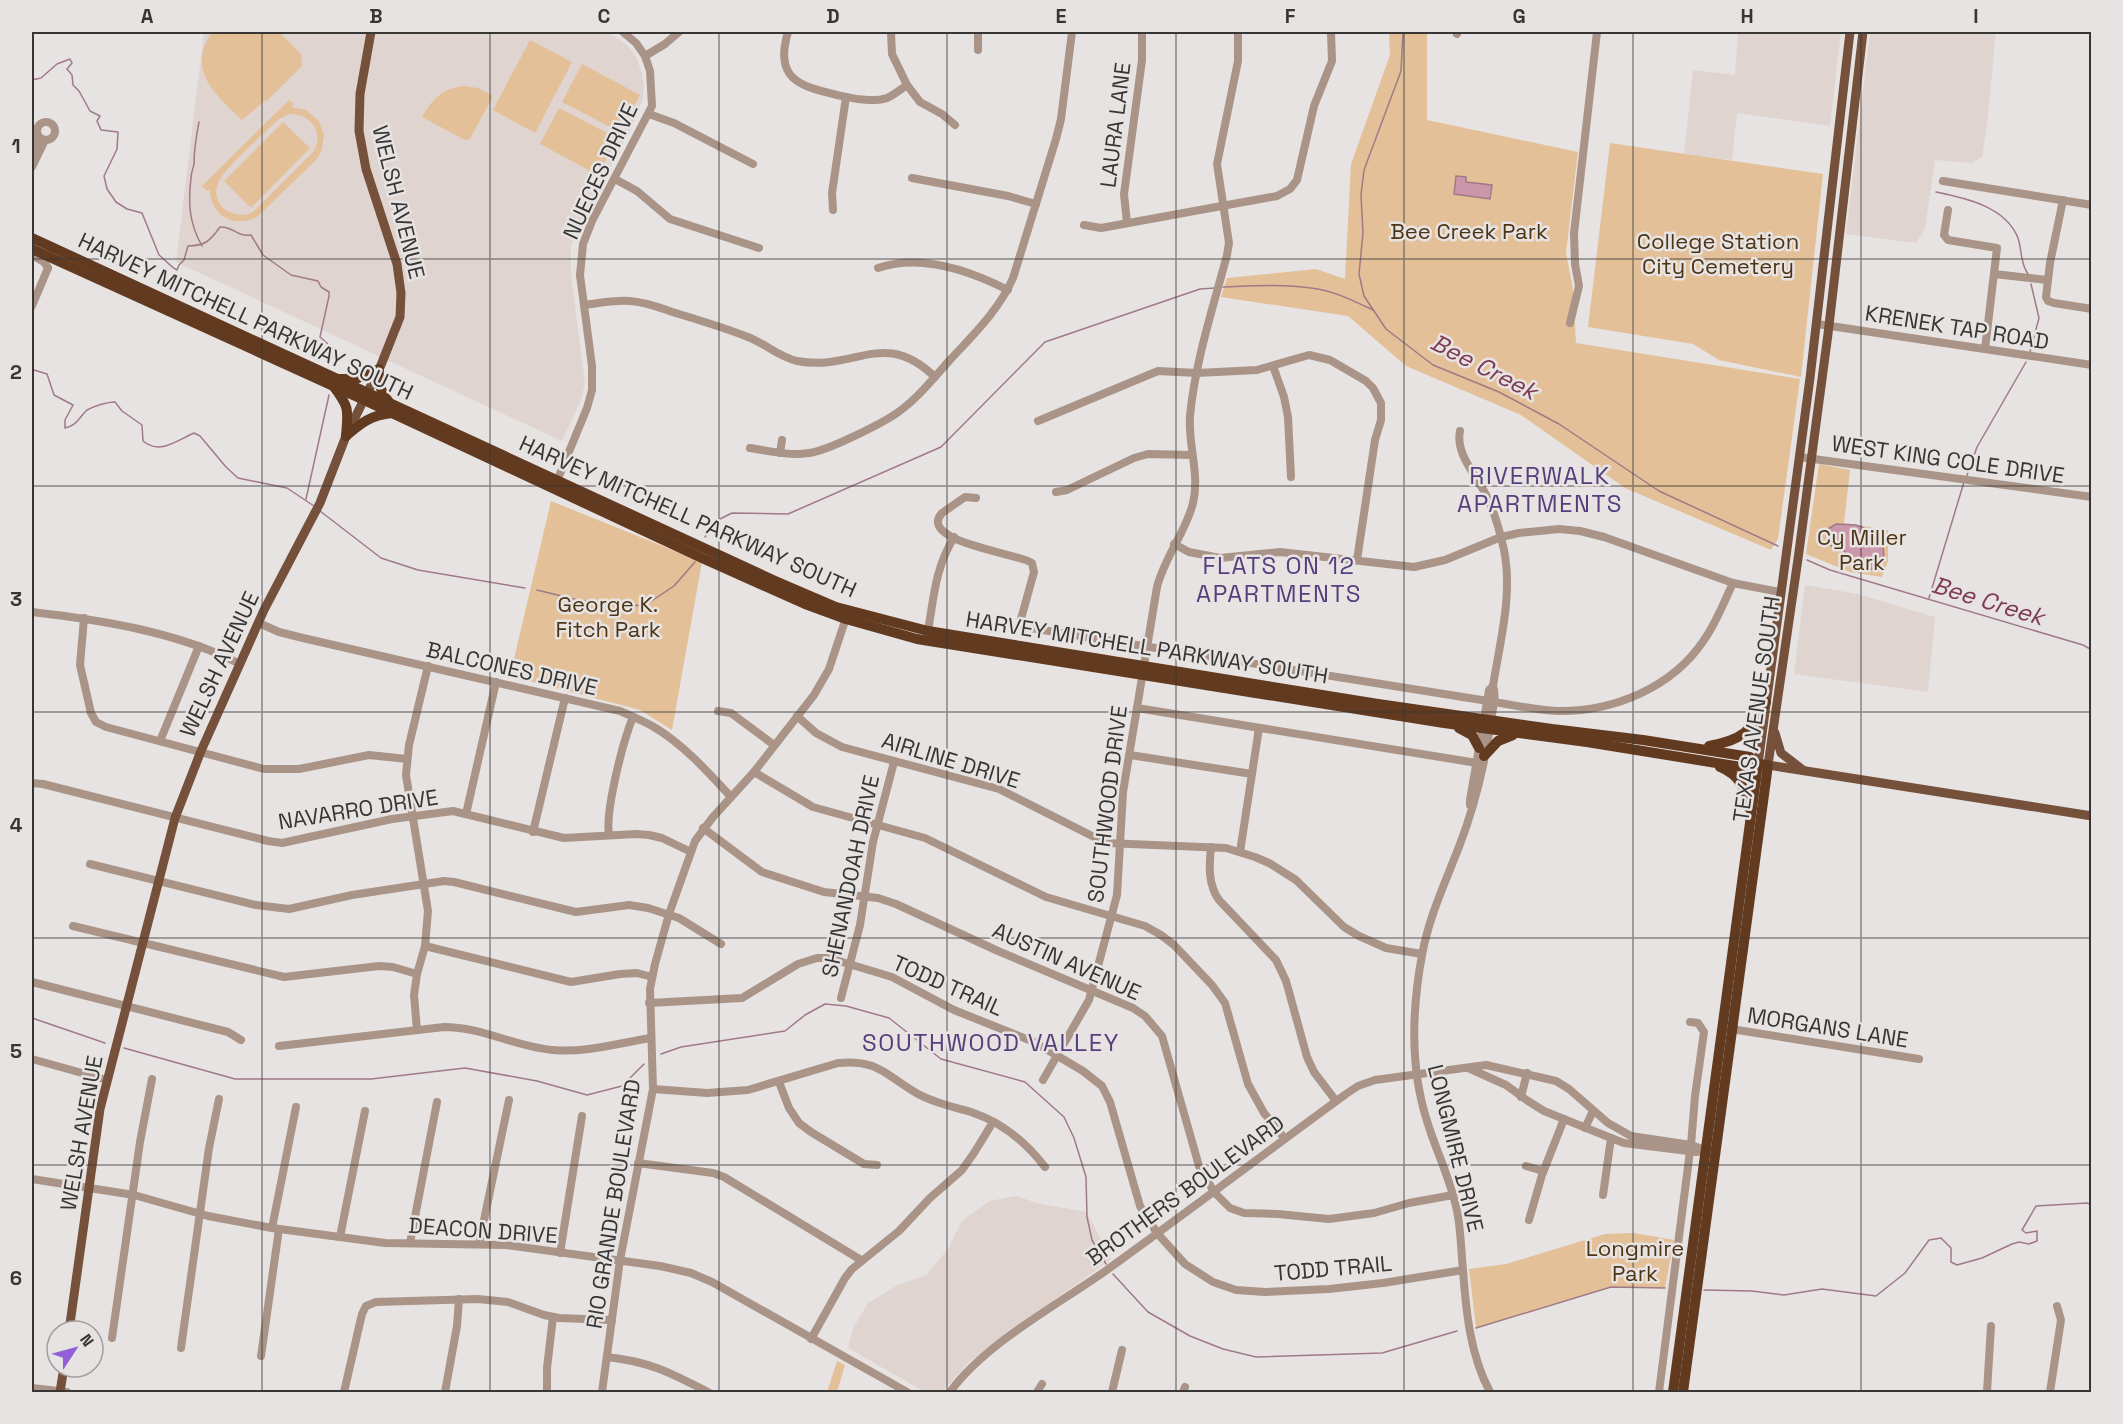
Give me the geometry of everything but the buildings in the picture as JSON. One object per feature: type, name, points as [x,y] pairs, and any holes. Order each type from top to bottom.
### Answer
[{"type":"highway","name":"HARVEY MITCHELL PARKWAY SOUTH","points":[[32,238],[545,480],[702,558],[805,604],[928,632],[1444,723],[1487,724],[1522,734],[1749,768],[1763,765]]},
{"type":"highway","name":"HARVEY MITCHELL PARKWAY SOUTH","points":[[32,249],[334,382]]},
{"type":"highway","points":[[379,369],[378,383],[392,409],[364,420],[346,436],[348,409],[334,382],[356,379],[379,369]]},
{"type":"highway","points":[[545,480],[557,481]]},
{"type":"highway","name":"HARVEY MITCHELL PARKWAY SOUTH","points":[[557,481],[847,615],[916,639],[1487,724],[1698,748],[1750,757],[1763,765]]},
{"type":"highway","points":[[1698,748],[1728,743],[1743,735],[1756,722],[1766,702]]},
{"type":"highway","points":[[1444,723],[1468,732],[1480,756],[1503,737],[1522,734]]},
{"type":"highway","points":[[1709,762],[1729,771],[1742,783],[1750,820]]},
{"type":"highway","name":"TEXAS AVENUE SOUTH","points":[[1683,1388],[1750,820],[1763,765]]},
{"type":"highway","name":"TEXAS AVENUE SOUTH","points":[[1673,1392],[1731,1029],[1763,765]]},
{"type":"highway","points":[[1675,1372],[1679,1375],[1683,1388]]},
{"type":"main road","name":"WELSH AVENUE","points":[[71,1319],[100,1109],[175,818],[201,751],[258,623],[320,502],[346,436],[379,369],[399,320],[401,293],[397,264],[366,168],[359,138],[360,94],[371,32]]},
{"type":"main road","name":"TEXAS AVENUE SOUTH","points":[[1763,765],[1766,702],[1816,324],[1850,32]]},
{"type":"main road","name":"TEXAS AVENUE SOUTH","points":[[1763,765],[1773,727],[1812,459],[1863,32]]},
{"type":"main road","points":[[1842,106],[1854,108]]},
{"type":"main road","points":[[1787,546],[1791,555],[1788,583],[1793,592]]},
{"type":"main road","points":[[1780,592],[1784,594],[1786,600],[1783,620],[1788,631]]},
{"type":"main road","points":[[1773,727],[1781,753],[1805,771]]},
{"type":"main road","name":"HARVEY MITCHELL PARKWAY SOUTH","points":[[1763,765],[2091,816]]},
{"type":"street","name":"NUECES DRIVE","points":[[545,480],[555,471],[573,438],[589,402],[593,383],[580,268],[582,251],[592,221],[652,106],[652,85],[645,56],[636,43],[623,32]]},
{"type":"street","points":[[645,56],[679,32]]},
{"type":"street","points":[[788,32],[783,60],[789,73],[802,86],[846,97],[877,100],[888,98],[907,85]]},
{"type":"street","points":[[891,32],[892,54],[907,85],[920,102],[942,114],[955,125]]},
{"type":"street","points":[[978,32],[978,50]]},
{"type":"street","points":[[750,448],[780,453],[811,453],[897,413],[935,377],[993,312],[1008,290],[1060,119],[1072,32]]},
{"type":"street","name":"LAURA LANE","points":[[1127,223],[1124,194],[1142,60],[1142,32]]},
{"type":"street","name":"SOUTHWOOD DRIVE","points":[[1043,1080],[1086,1009],[1092,990],[1118,887],[1124,792],[1157,587],[1173,544],[1189,515],[1194,496],[1195,477],[1190,425],[1197,373],[1229,243],[1217,164],[1238,61],[1238,32]]},
{"type":"street","points":[[1084,225],[1101,228],[1285,194],[1297,180],[1314,106],[1332,61],[1331,32]]},
{"type":"street","points":[[1570,322],[1579,286],[1575,264],[1574,232],[1597,32]]},
{"type":"street","points":[[833,210],[832,193],[846,97]]},
{"type":"street","points":[[648,114],[674,123],[753,164]]},
{"type":"street","points":[[32,154],[42,138],[32,167]]},
{"type":"street","points":[[912,178],[1008,196],[1036,204]]},
{"type":"street","points":[[615,179],[637,192],[670,219],[759,248]]},
{"type":"street","points":[[1943,181],[2091,205]]},
{"type":"street","points":[[2063,200],[2046,297],[2048,301],[2091,309]]},
{"type":"street","points":[[1948,210],[1944,235],[1948,240],[1997,248],[1985,349]]},
{"type":"street","points":[[32,255],[44,262],[48,268]]},
{"type":"street","points":[[32,306],[48,268],[62,263]]},
{"type":"street","points":[[878,268],[911,263],[953,267],[973,273],[1008,290]]},
{"type":"street","points":[[1994,274],[2048,280]]},
{"type":"street","points":[[585,305],[629,301],[648,304],[750,338],[784,357],[810,363],[852,359],[885,352],[900,354],[911,358],[935,377]]},
{"type":"street","name":"KRENEK TAP ROAD","points":[[1816,324],[2091,365]]},
{"type":"street","points":[[1038,421],[1158,371],[1197,373],[1249,371],[1309,355],[1330,360],[1366,381],[1379,396],[1382,410],[1375,440],[1357,560]]},
{"type":"street","points":[[1273,366],[1284,398],[1291,477]]},
{"type":"street","name":"LONGMIRE DRIVE","points":[[1460,431],[1458,438],[1463,455],[1487,497],[1501,537],[1506,563],[1507,591],[1492,686],[1495,691],[1490,701],[1480,756],[1479,785],[1460,844],[1434,909],[1422,954],[1414,1028],[1417,1073],[1425,1118],[1453,1195],[1459,1222],[1469,1330],[1478,1366],[1490,1392]]},
{"type":"street","name":"NUECES DRIVE","points":[[557,481],[573,444],[573,438]]},
{"type":"street","points":[[780,453],[782,440]]},
{"type":"street","points":[[1056,492],[1067,490],[1134,458],[1148,454],[1192,455]]},
{"type":"street","name":"WEST KING COLE DRIVE","points":[[1799,457],[2091,497]]},
{"type":"street","points":[[976,498],[965,496],[939,516],[937,521],[940,529],[978,548],[1025,559],[1032,563],[1034,572],[1021,625],[1028,628],[1554,711],[1582,710],[1616,703],[1646,691],[1673,673],[1703,642],[1733,583]]},
{"type":"street","points":[[1173,544],[1190,552],[1220,558],[1280,552],[1414,567],[1431,564],[1501,537],[1559,529],[1580,531],[1634,547],[1733,583],[1780,592]]},
{"type":"street","points":[[928,632],[938,571],[954,537]]},
{"type":"street","points":[[32,612],[84,618],[199,646],[216,651],[240,664]]},
{"type":"street","name":"RIO GRANDE BOULEVARD","points":[[602,1392],[620,1260],[653,1089],[650,1004],[652,976],[669,914],[691,852],[703,828],[754,772],[814,695],[829,669],[847,615]]},
{"type":"street","points":[[84,618],[81,665],[91,712],[96,722],[106,727],[264,769],[299,770],[369,755],[407,759]]},
{"type":"street","name":"BALCONES DRIVE","points":[[258,623],[279,632],[620,711],[653,726],[674,740],[699,762],[731,797]]},
{"type":"street","points":[[160,741],[199,646]]},
{"type":"street","points":[[417,1030],[414,995],[425,946],[428,911],[406,775],[409,745],[428,666]]},
{"type":"street","points":[[466,814],[495,682]]},
{"type":"street","points":[[534,832],[565,698]]},
{"type":"street","points":[[1137,708],[1259,728],[1480,756]]},
{"type":"street","points":[[718,711],[731,713],[774,746]]},
{"type":"street","name":"AIRLINE DRIVE","points":[[797,716],[830,742],[894,762],[999,789],[1106,843],[1211,847],[1240,852],[1269,863],[1286,873],[1344,927],[1359,936],[1386,948],[1422,954]]},
{"type":"street","points":[[609,835],[608,815],[626,732],[633,717]]},
{"type":"street","points":[[1240,852],[1259,728]]},
{"type":"street","points":[[1130,755],[1252,774]]},
{"type":"street","name":"SHENANDOAH DRIVE","points":[[841,998],[865,897],[878,825],[894,762]]},
{"type":"street","points":[[754,772],[813,807],[925,838],[1046,897],[1145,926],[1161,935],[1174,945],[1219,994],[1230,1015],[1248,1084],[1264,1113],[1285,1139]]},
{"type":"street","name":"NAVARRO DRIVE","points":[[32,783],[282,843],[412,816],[453,811],[564,838],[636,834],[662,838],[691,852]]},
{"type":"street","name":"AUSTIN AVENUE","points":[[703,828],[762,872],[771,876],[824,892],[878,898],[896,904],[998,951],[1133,1008],[1162,1036],[1199,1167],[1214,1192],[1230,1208],[1244,1214],[1278,1214],[1329,1219],[1374,1213],[1409,1203],[1453,1195]]},
{"type":"street","points":[[1211,847],[1210,881],[1213,891],[1265,947],[1281,969],[1307,1057],[1318,1077],[1336,1101]]},
{"type":"street","points":[[90,864],[256,905],[289,909],[423,884],[454,882],[560,910],[576,912],[629,905],[648,908],[689,923],[721,944]]},
{"type":"street","points":[[73,926],[268,975],[284,977],[379,966],[417,974]]},
{"type":"street","points":[[425,946],[572,982],[621,974],[637,973],[652,976]]},
{"type":"street","name":"TODD TRAIL","points":[[650,1004],[742,998],[807,960],[829,958],[898,979],[954,1010],[1034,1042],[1094,1078],[1107,1093],[1140,1206],[1157,1233],[1185,1264],[1213,1282],[1236,1290],[1265,1292],[1329,1289],[1383,1284],[1463,1270]]},
{"type":"street","points":[[32,982],[228,1032],[241,1040]]},
{"type":"street","points":[[1659,1392],[1704,1032],[1698,1023],[1690,1022]]},
{"type":"street","points":[[279,1046],[444,1027],[467,1028],[552,1050],[585,1049],[651,1038]]},
{"type":"street","name":"MORGANS LANE","points":[[1731,1029],[1919,1059]]},
{"type":"street","points":[[32,1059],[107,1080]]},
{"type":"street","points":[[653,1089],[727,1093],[779,1082],[838,1063],[866,1063],[879,1068],[918,1094],[993,1122],[1024,1143],[1045,1167]]},
{"type":"street","name":"BROTHERS BOULEVARD","points":[[950,1392],[961,1377],[989,1352],[1104,1272],[1336,1101],[1358,1086],[1375,1080],[1486,1065],[1527,1073],[1550,1078],[1563,1085],[1621,1132],[1631,1136],[1710,1151]]},
{"type":"street","name":"BROTHERS BOULEVARD","points":[[1467,1068],[1493,1078],[1521,1097],[1564,1119],[1624,1143],[1690,1148]]},
{"type":"street","points":[[1521,1097],[1527,1073]]},
{"type":"street","points":[[112,1338],[140,1142],[152,1079]]},
{"type":"street","points":[[779,1082],[789,1108],[799,1123],[864,1164],[877,1165]]},
{"type":"street","points":[[181,1348],[209,1148],[219,1099]]},
{"type":"street","points":[[479,1244],[509,1100]]},
{"type":"street","points":[[410,1243],[437,1102]]},
{"type":"street","points":[[261,1356],[276,1228],[296,1107]]},
{"type":"street","points":[[340,1237],[365,1111]]},
{"type":"street","points":[[1585,1128],[1593,1111]]},
{"type":"street","points":[[560,1253],[582,1116]]},
{"type":"street","points":[[1529,1220],[1543,1172],[1564,1119]]},
{"type":"street","points":[[811,1339],[845,1278],[861,1260],[893,1236],[930,1198],[962,1170],[993,1122]]},
{"type":"street","points":[[1603,1195],[1611,1138]]},
{"type":"street","points":[[638,1163],[713,1173],[724,1177],[861,1260]]},
{"type":"street","points":[[1526,1166],[1543,1172]]},
{"type":"street","name":"DEACON DRIVE","points":[[32,1179],[134,1195],[200,1214],[276,1228],[385,1243],[506,1245],[660,1266],[691,1273],[723,1287],[906,1392]]},
{"type":"street","points":[[445,1392],[457,1326],[459,1299]]},
{"type":"street","points":[[344,1392],[362,1314],[366,1306],[376,1302],[477,1299],[508,1302],[553,1317],[612,1320]]},
{"type":"street","points":[[2050,1392],[2061,1320],[2057,1306]]},
{"type":"street","points":[[547,1392],[547,1368],[553,1317]]},
{"type":"street","points":[[1987,1392],[1991,1326]]},
{"type":"street","points":[[1112,1392],[1122,1350]]},
{"type":"street","points":[[607,1358],[631,1360],[657,1366],[708,1392]]},
{"type":"street","points":[[1662,1370],[1675,1372]]},
{"type":"street","points":[[1037,1392],[1042,1384]]},
{"type":"street","points":[[32,1388],[63,1392]]},
{"type":"shaded area","points":[[204,32],[608,32],[627,45],[636,57],[642,73],[644,89],[632,127],[571,246],[571,275],[585,383],[581,400],[562,441],[176,262]]},
{"type":"shaded area","points":[[1738,32],[1841,32],[1830,126],[1737,113],[1732,160],[1684,154],[1693,70],[1735,75]]},
{"type":"shaded area","points":[[1870,32],[1996,32],[1982,157],[1972,163],[1935,160],[1925,229],[1916,243],[1846,234]]},
{"type":"shaded area","points":[[1456,176],[1466,177],[1466,182],[1492,185],[1490,199],[1454,194]]},
{"type":"shaded area","points":[[1836,524],[1856,525],[1879,533],[1883,542],[1884,562],[1870,570],[1854,564],[1842,548],[1827,545],[1826,530]]},
{"type":"shaded area","points":[[1805,585],[1858,594],[1935,617],[1928,692],[1794,674]]},
{"type":"shaded area","points":[[1017,1196],[1036,1203],[1087,1212],[1111,1259],[968,1363],[942,1392],[925,1392],[848,1348],[853,1328],[868,1303],[898,1285],[926,1275],[948,1249],[962,1221],[989,1201]]},
{"type":"green space","points":[[212,32],[279,32],[301,54],[302,66],[268,100],[242,120],[214,91],[203,70],[202,59],[205,46]]},
{"type":"green space","name":"Bee Creek Park","points":[[1389,32],[1427,32],[1427,120],[1578,152],[1566,253],[1573,289],[1576,343],[1800,379],[1778,539],[1771,550],[1625,488],[1521,415],[1406,366],[1348,316],[1221,297],[1227,278],[1316,269],[1345,279],[1351,164],[1390,55]]},
{"type":"green space","points":[[530,40],[572,62],[535,133],[493,110]]},
{"type":"green space","points":[[582,64],[640,95],[620,132],[562,102]]},
{"type":"green space","points":[[463,86],[478,88],[493,96],[470,139],[465,140],[422,117],[443,92]]},
{"type":"green space","points":[[289,100],[294,104],[291,107],[306,110],[319,121],[324,135],[322,149],[317,159],[257,217],[240,221],[225,217],[214,206],[210,189],[207,191],[202,186]],"holes":[[[290,114],[304,117],[314,125],[317,137],[314,151],[253,212],[238,215],[224,209],[217,197],[216,189],[229,168],[278,120]]]},
{"type":"green space","points":[[559,108],[617,138],[598,175],[540,144]]},
{"type":"green space","points":[[283,122],[310,148],[251,208],[224,181]]},
{"type":"green space","name":"College Station City Cemetery","points":[[1610,143],[1823,174],[1801,377],[1719,360],[1693,344],[1588,327]]},
{"type":"green space","name":"Cy Miller Park","points":[[1819,464],[1850,470],[1844,523],[1888,530],[1888,561],[1882,577],[1850,572],[1806,554]]},
{"type":"green space","name":"George K. Fitch Park","points":[[551,501],[702,562],[672,730],[640,710],[510,676]]},
{"type":"green space","name":"Longmire Park","points":[[1634,1233],[1674,1240],[1665,1288],[1611,1287],[1476,1328],[1469,1269],[1506,1264],[1605,1234]]},
{"type":"green space","points":[[837,1361],[845,1365],[837,1392],[827,1392]]},
{"type":"waterway","name":"Bee Creek","points":[[1403,32],[1401,71],[1364,170],[1361,195],[1363,233],[1359,274],[1364,296],[1386,329],[1433,365],[1499,392],[1559,424],[1659,491],[1778,546]]},
{"type":"waterway","points":[[32,80],[41,78],[57,64],[70,59],[72,63],[67,69],[72,75],[73,85],[90,111],[100,116],[97,121],[101,130],[118,132],[117,149],[104,176],[107,189],[116,202],[127,209],[142,213],[159,255],[174,268],[177,270],[184,260],[188,246],[203,244],[220,227],[224,227],[251,235],[263,255],[291,275],[318,281],[321,287],[329,292],[320,337],[327,343],[335,361]]},
{"type":"waterway","points":[[199,122],[191,176],[190,204],[194,229],[202,246]]},
{"type":"waterway","points":[[1936,192],[1972,201],[1995,211],[2004,219],[2018,238],[2022,261],[2028,274]]},
{"type":"waterway","points":[[2030,352],[2039,318],[2031,284]]},
{"type":"waterway","points":[[1223,287],[1278,286],[1319,289],[1343,296],[1373,310]]},
{"type":"waterway","points":[[705,537],[718,520],[732,513],[788,514],[941,447],[1045,342],[1200,289],[1215,288]]},
{"type":"waterway","points":[[1966,478],[1977,447],[2026,362]]},
{"type":"waterway","points":[[32,373],[34,370],[47,374],[54,395],[73,405],[65,420],[65,428],[75,423],[87,410],[101,404],[115,402],[122,411],[142,425],[143,441],[149,445],[162,447],[194,433],[200,436],[238,478],[287,488],[314,506]]},
{"type":"waterway","points":[[306,499],[329,395]]},
{"type":"waterway","points":[[1929,598],[1964,482]]},
{"type":"waterway","points":[[320,511],[381,558],[418,570],[525,588]]},
{"type":"waterway","name":"Bee Creek","points":[[1807,560],[1830,570],[2083,645],[2092,650]]},
{"type":"waterway","points":[[537,590],[582,601],[644,606],[674,586],[695,562]]},
{"type":"waterway","points":[[661,1054],[681,1047],[785,1031],[805,1015],[825,1004],[846,1006],[889,1018],[941,1059],[1025,1082],[1064,1117],[1074,1138],[1086,1177],[1087,1217],[1092,1240],[1106,1264]]},
{"type":"waterway","points":[[32,1018],[105,1043]]},
{"type":"waterway","points":[[124,1048],[235,1079],[371,1079],[465,1068],[537,1081],[587,1095],[622,1086],[644,1064]]},
{"type":"waterway","points":[[1704,1290],[1752,1291],[1784,1295],[1822,1289],[1876,1296],[1905,1273],[1929,1240],[1941,1238],[1951,1248],[1951,1262],[1957,1265],[1982,1258],[2012,1244],[2019,1242],[2029,1244],[2037,1241],[2037,1231],[2026,1233],[2022,1230],[2036,1206],[2087,1203],[2092,1205]]},
{"type":"waterway","points":[[1113,1274],[1148,1312],[1190,1336],[1223,1349],[1256,1357],[1382,1353],[1457,1331]]},
{"type":"waterway","points":[[1476,1328],[1611,1287],[1665,1288]]},
{"type":"district","name":"RIVERWALK APARTMENTS","points":[[1540,490]]},
{"type":"district","name":"FLATS ON 12 APARTMENTS","points":[[1279,580]]},
{"type":"district","name":"SOUTHWOOD VALLEY","points":[[991,1043]]}]
